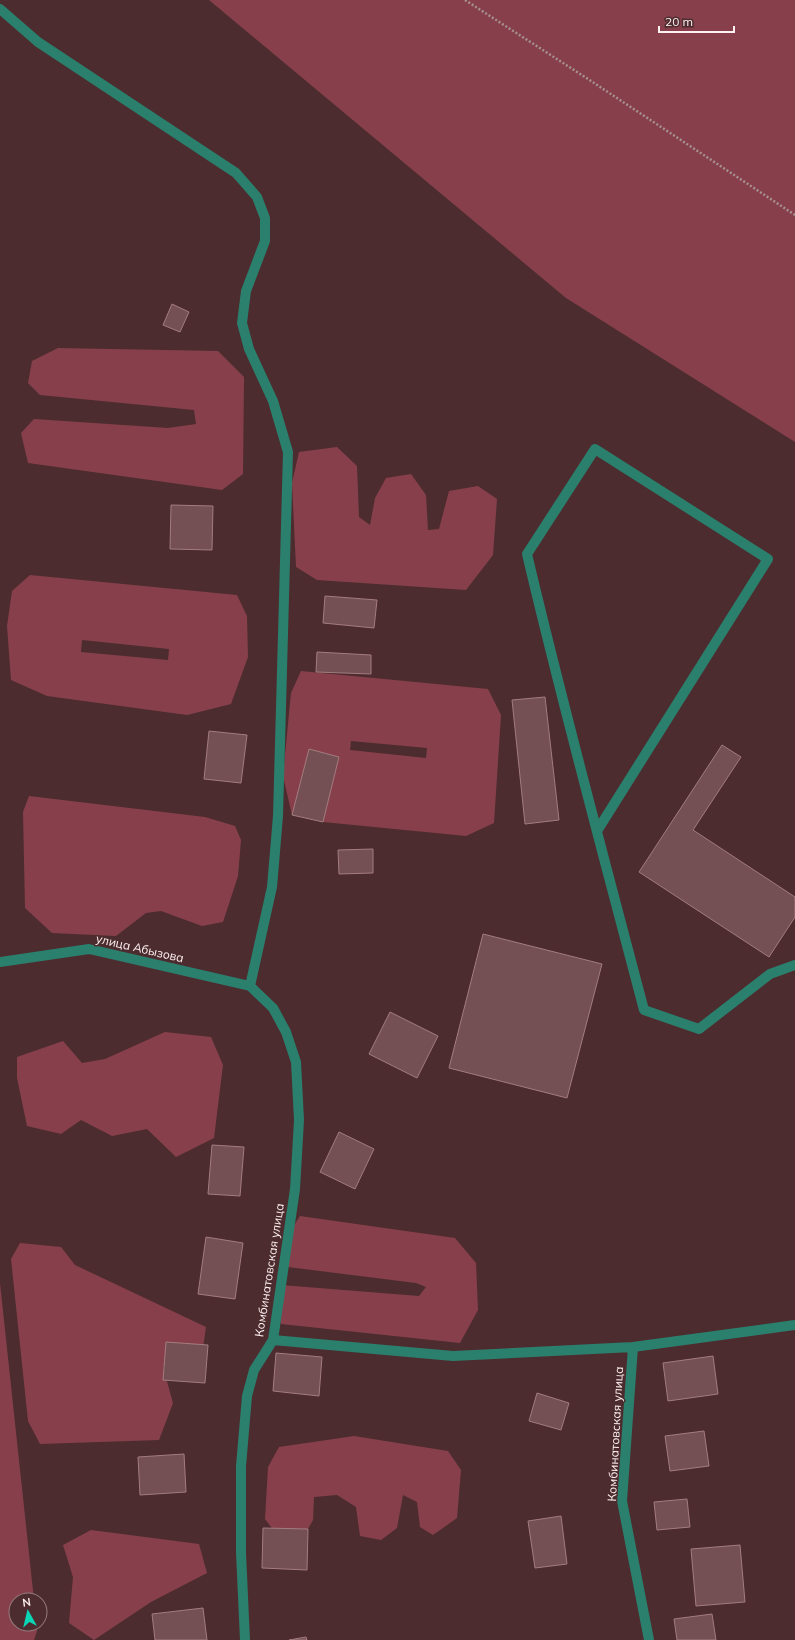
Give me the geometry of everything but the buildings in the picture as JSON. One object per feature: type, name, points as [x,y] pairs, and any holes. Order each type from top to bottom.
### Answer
[{"type":"street","points":[[0,9],[38,42],[236,172],[257,197],[265,218],[264,241],[246,291],[242,323],[249,349],[273,401],[288,452],[278,816],[272,887],[250,986]]},
{"type":"street","points":[[597,831],[768,559],[595,449],[527,554],[548,646],[644,1010],[699,1029],[770,974],[795,965]]},
{"type":"street","name":"улица Абызова","points":[[0,962],[89,949],[250,986]]},
{"type":"street","name":"Комбинатовская улица","points":[[245,1640],[241,1553],[241,1474],[247,1396],[254,1370],[273,1340],[295,1189],[299,1120],[296,1062],[286,1032],[273,1008],[250,986]]},
{"type":"street","points":[[273,1340],[452,1356],[633,1347],[795,1325]]},
{"type":"street","name":"Комбинатовская улица","points":[[633,1347],[622,1501],[649,1640]]},
{"type":"path","points":[[464,0],[602,88],[795,215]]},
{"type":"shaded area","points":[[209,0],[795,0],[795,442],[566,298]]},
{"type":"shaded area","points":[[58,348],[218,351],[244,377],[243,474],[222,490],[28,463],[21,433],[34,419],[168,428],[196,424],[194,410],[40,395],[28,383],[32,361]]},
{"type":"shaded area","points":[[337,447],[357,466],[359,517],[370,525],[375,498],[386,478],[411,474],[426,495],[428,530],[439,529],[449,491],[478,486],[497,499],[493,555],[466,590],[317,580],[296,567],[292,483],[299,452]]},
{"type":"shaded area","points":[[30,575],[237,595],[247,616],[248,657],[231,704],[187,715],[47,696],[11,680],[7,626],[12,591]],"holes":[[[82,640],[169,649],[168,660],[81,652]]]},
{"type":"shaded area","points":[[301,671],[488,689],[501,715],[494,823],[466,836],[323,822],[292,815],[283,776],[291,693]],"holes":[[[351,741],[427,748],[426,758],[350,750]]]},
{"type":"shaded area","points":[[29,796],[205,817],[235,826],[241,840],[238,876],[223,922],[202,926],[161,911],[146,913],[116,936],[52,933],[25,908],[23,812]]},
{"type":"shaded area","points":[[165,1032],[211,1037],[223,1065],[214,1138],[176,1157],[147,1129],[112,1136],[81,1120],[61,1134],[27,1126],[17,1078],[17,1057],[63,1041],[82,1063],[105,1059]]},
{"type":"shaded area","points":[[300,1216],[455,1238],[476,1263],[478,1310],[460,1343],[281,1324],[275,1301],[281,1285],[419,1296],[426,1287],[416,1283],[288,1267],[288,1235]]},
{"type":"shaded area","points":[[20,1243],[61,1247],[75,1265],[206,1327],[202,1355],[163,1367],[173,1403],[159,1440],[40,1444],[28,1421],[11,1259]]},
{"type":"shaded area","points":[[0,1283],[33,1592],[8,1592],[8,1632],[37,1632],[34,1640],[0,1640]]},
{"type":"shaded area","points":[[354,1436],[448,1451],[461,1470],[457,1518],[433,1535],[420,1527],[417,1502],[403,1495],[397,1528],[381,1540],[360,1536],[356,1507],[337,1495],[314,1497],[313,1520],[303,1538],[280,1539],[265,1519],[268,1467],[279,1447]]},
{"type":"shaded area","points":[[91,1530],[199,1544],[207,1573],[151,1602],[94,1640],[69,1623],[73,1577],[63,1545]]}]
